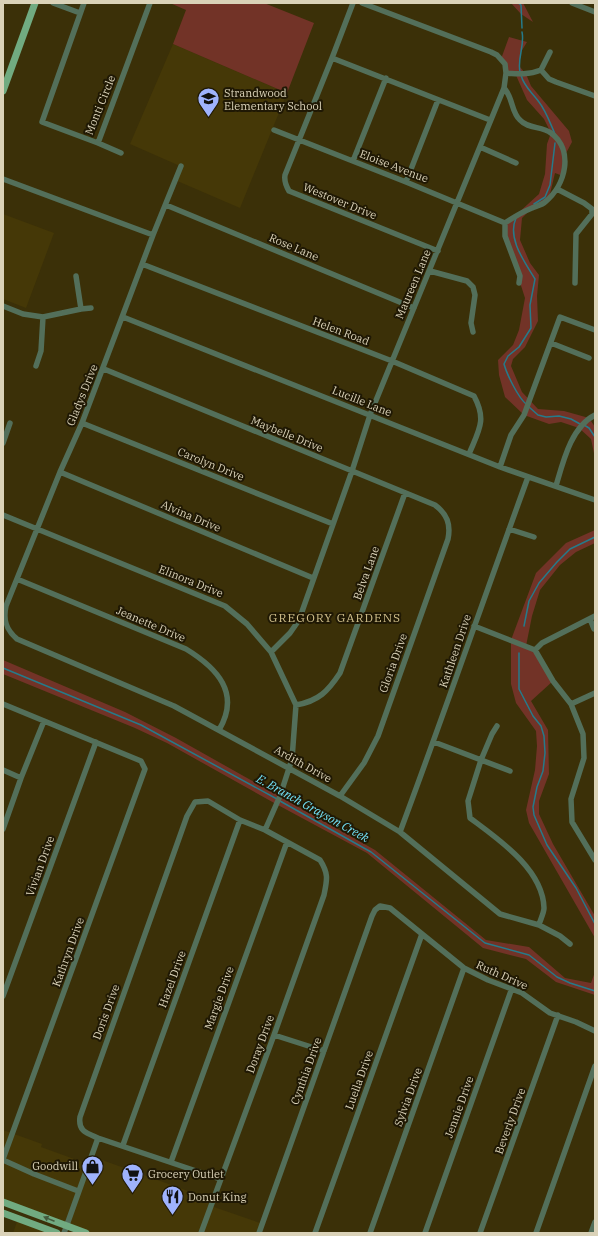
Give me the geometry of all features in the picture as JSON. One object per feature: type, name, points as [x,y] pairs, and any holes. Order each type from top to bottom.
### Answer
[{"type":"main road","points":[[3,91],[35,3]]},
{"type":"main road","points":[[3,1202],[65,1229],[86,1233]]},
{"type":"main road","points":[[3,1213],[57,1233]]},
{"type":"street","points":[[53,3],[80,13]]},
{"type":"street","name":"Monti Circle","points":[[84,3],[42,122],[98,143],[150,3]]},
{"type":"street","name":"Westover Drive","points":[[353,3],[285,175],[284,181],[289,191],[438,251]]},
{"type":"street","points":[[362,3],[491,52],[497,55],[505,64],[506,73],[526,74],[541,70],[550,52]]},
{"type":"street","points":[[572,3],[595,12]]},
{"type":"street","points":[[332,58],[490,120]]},
{"type":"street","points":[[541,70],[550,79],[556,82],[595,96]]},
{"type":"street","name":"Maureen Lane","points":[[271,652],[295,626],[352,471],[370,415],[504,88],[506,73]]},
{"type":"street","points":[[353,161],[386,78]]},
{"type":"street","points":[[504,88],[509,93],[517,117],[521,122],[551,133],[561,144],[565,155],[563,176],[557,189],[544,203],[516,215],[505,223],[505,236],[520,276],[519,283]]},
{"type":"street","points":[[406,182],[438,100]]},
{"type":"street","name":"Eloise Avenue","points":[[274,130],[505,223]]},
{"type":"street","points":[[98,143],[121,153]]},
{"type":"street","points":[[480,147],[516,163]]},
{"type":"street","name":"Gladys Drive","points":[[8,630],[4,615],[6,606],[104,368],[153,235],[181,166]]},
{"type":"street","points":[[3,179],[153,235]]},
{"type":"street","points":[[557,189],[584,203],[592,210],[592,214],[578,231],[575,238],[575,283]]},
{"type":"street","name":"Rose Lane","points":[[166,205],[414,308]]},
{"type":"street","name":"Helen Road","points":[[142,264],[392,361],[474,396],[482,416],[480,428],[469,454]]},
{"type":"street","points":[[430,271],[467,281],[473,287],[475,295],[471,323],[473,332]]},
{"type":"street","points":[[76,276],[81,309]]},
{"type":"street","points":[[3,306],[24,314],[43,317],[91,308]]},
{"type":"street","points":[[36,366],[41,351],[43,317]]},
{"type":"street","name":"Lucille Lane","points":[[123,317],[500,467],[595,500]]},
{"type":"street","points":[[500,467],[511,435],[524,414],[560,317],[595,330]]},
{"type":"street","points":[[551,343],[588,358]]},
{"type":"street","name":"Maybelle Drive","points":[[104,368],[435,505],[442,510],[450,524],[450,530]]},
{"type":"street","points":[[556,486],[572,439],[579,428],[589,418],[595,415]]},
{"type":"street","points":[[3,443],[10,423]]},
{"type":"street","name":"Carolyn Drive","points":[[82,423],[333,524]]},
{"type":"street","name":"Alvina Drive","points":[[60,472],[313,578]]},
{"type":"street","name":"Kathleen Drive","points":[[400,832],[434,742],[528,477]]},
{"type":"street","name":"Belva Lane","points":[[296,705],[308,703],[320,697],[333,684],[340,673],[405,493]]},
{"type":"street","name":"Elinora Drive","points":[[3,515],[225,606],[247,624],[271,652],[296,705],[290,768],[265,830]]},
{"type":"street","points":[[509,528],[534,537]]},
{"type":"street","name":"Gloria Drive","points":[[340,796],[364,763],[378,736],[450,530]]},
{"type":"street","name":"Jeanette Drive","points":[[17,579],[186,649],[198,657],[218,675],[226,689],[228,704],[227,713],[219,730]]},
{"type":"street","points":[[535,650],[542,643],[592,618],[594,629]]},
{"type":"street","points":[[474,626],[535,650],[553,681],[571,704],[583,734],[584,758],[571,799],[572,822],[595,860]]},
{"type":"street","name":"Ardith Drive","points":[[8,630],[17,639],[174,706],[290,768],[400,832],[500,914],[538,925],[560,936],[570,944]]},
{"type":"street","points":[[571,704],[595,693]]},
{"type":"street","points":[[3,704],[96,742]]},
{"type":"street","points":[[3,829],[21,778],[44,721]]},
{"type":"street","points":[[497,726],[481,760],[468,801],[470,818],[506,846],[530,871],[542,894],[544,910],[538,925]]},
{"type":"street","name":"Kathryn Drive","points":[[3,1159],[145,769],[141,761],[96,742]]},
{"type":"street","name":"Vivian Drive","points":[[3,996],[96,742]]},
{"type":"street","points":[[434,742],[510,771]]},
{"type":"street","points":[[3,770],[21,778]]},
{"type":"street","name":"Doris Drive","points":[[98,1138],[82,1130],[79,1124],[80,1117],[187,816],[196,802],[208,801],[240,820]]},
{"type":"street","points":[[240,820],[265,830],[287,842]]},
{"type":"street","name":"Hazel Drive","points":[[123,1145],[240,820]]},
{"type":"street","name":"Doray Drive","points":[[202,1233],[220,1179],[324,895],[327,876],[326,869],[320,860],[287,842]]},
{"type":"street","name":"Margie Drive","points":[[171,1162],[287,842]]},
{"type":"street","name":"Ruth Drive","points":[[372,916],[375,910],[380,906],[390,908],[464,968],[488,980],[522,993],[545,1011],[595,1031]]},
{"type":"street","name":"Cynthia Drive","points":[[260,1233],[372,916]]},
{"type":"street","name":"Luella Drive","points":[[315,1233],[422,934]]},
{"type":"street","name":"Sylvia Drive","points":[[370,1233],[464,968]]},
{"type":"street","name":"Jennie Drive","points":[[425,1233],[512,988]]},
{"type":"street","name":"Beverly Drive","points":[[480,1233],[558,1016]]},
{"type":"street","points":[[274,1035],[324,1051]]},
{"type":"street","points":[[536,1233],[595,1066]]},
{"type":"street","points":[[65,1229],[98,1138],[123,1145],[220,1179]]},
{"type":"street","points":[[3,1159],[34,1174],[78,1191]]},
{"type":"street","points":[[591,1233],[595,1222]]},
{"type":"shaded area","points":[[170,3],[264,3],[314,23],[287,93],[173,44],[186,10]]},
{"type":"shaded area","points":[[511,3],[523,3],[533,22],[521,14]]},
{"type":"shaded area","points":[[509,37],[527,42],[521,52],[519,66],[526,74],[531,86],[569,131],[572,142],[565,155],[563,176],[555,173],[549,198],[533,207],[522,218],[520,240],[530,263],[539,275],[537,296],[538,321],[525,347],[513,359],[511,366],[522,392],[538,409],[564,411],[589,418],[595,427],[595,458],[591,439],[579,428],[561,422],[549,424],[524,415],[505,397],[499,375],[498,360],[513,345],[519,330],[525,298],[505,236],[505,223],[539,194],[545,174],[547,144],[551,133],[544,119],[527,100],[515,73],[506,73],[501,59]]},
{"type":"shaded area","name":"Strandwood Elementary School","points":[[173,44],[287,93],[240,208],[175,180],[180,166],[130,144]]},
{"type":"shaded area","points":[[3,214],[54,233],[26,308],[3,299]]},
{"type":"shaded area","points":[[595,530],[595,543],[576,552],[560,565],[540,590],[532,616],[526,646],[535,650],[553,681],[531,701],[548,730],[549,774],[539,801],[539,814],[553,844],[595,916],[595,938],[529,823],[526,810],[535,770],[537,746],[536,731],[516,703],[511,684],[511,640],[536,573],[566,543]]},
{"type":"shaded area","points":[[3,660],[125,712],[176,738],[375,850],[486,940],[529,947],[565,978],[591,983],[595,972],[595,995],[556,982],[526,959],[483,948],[367,853],[167,743],[135,728],[3,674]]},
{"type":"shaded area","points":[[3,1130],[42,1144],[41,1147],[88,1164],[91,1156],[213,1200],[211,1206],[263,1224],[259,1233],[86,1233],[3,1202]]},
{"type":"shaded area","points":[[18,1219],[57,1233],[13,1233]]},
{"type":"waterway","points":[[518,3],[521,5],[522,28]]},
{"type":"waterway","points":[[520,72],[519,62],[523,42],[522,32]]},
{"type":"waterway","points":[[521,75],[526,86],[544,109],[555,134]]},
{"type":"waterway","points":[[534,204],[545,197],[550,185],[555,143]]},
{"type":"waterway","points":[[516,218],[514,226],[515,241],[522,257],[535,279],[530,305],[531,328],[519,347],[508,356],[504,364],[513,386],[526,404]]},
{"type":"waterway","points":[[529,407],[538,415],[546,417],[559,416],[571,419],[580,424]]},
{"type":"waterway","points":[[584,425],[589,428],[595,437]]},
{"type":"waterway","points":[[524,626],[529,601],[539,583],[570,549],[595,537]]},
{"type":"waterway","points":[[519,653],[519,689],[533,716],[541,726],[544,736],[545,753],[543,771],[537,787],[533,807],[534,815],[547,845],[576,888],[595,924]]},
{"type":"waterway","name":"E. Branch Grayson Creek","points":[[3,668],[141,725],[277,799]]},
{"type":"waterway","name":"E. Branch Grayson Creek","points":[[280,801],[371,852],[485,943],[529,955],[557,977],[595,991]]},
{"type":"place","name":"Strandwood Elementary School","points":[[209,118]]},
{"type":"place","name":"Goodwill","points":[[93,1186]]},
{"type":"place","name":"Grocery Outlet","points":[[133,1194]]},
{"type":"place","name":"Donut King","points":[[172,1216]]},
{"type":"district","name":"GREGORY GARDENS","points":[[335,617]]}]
